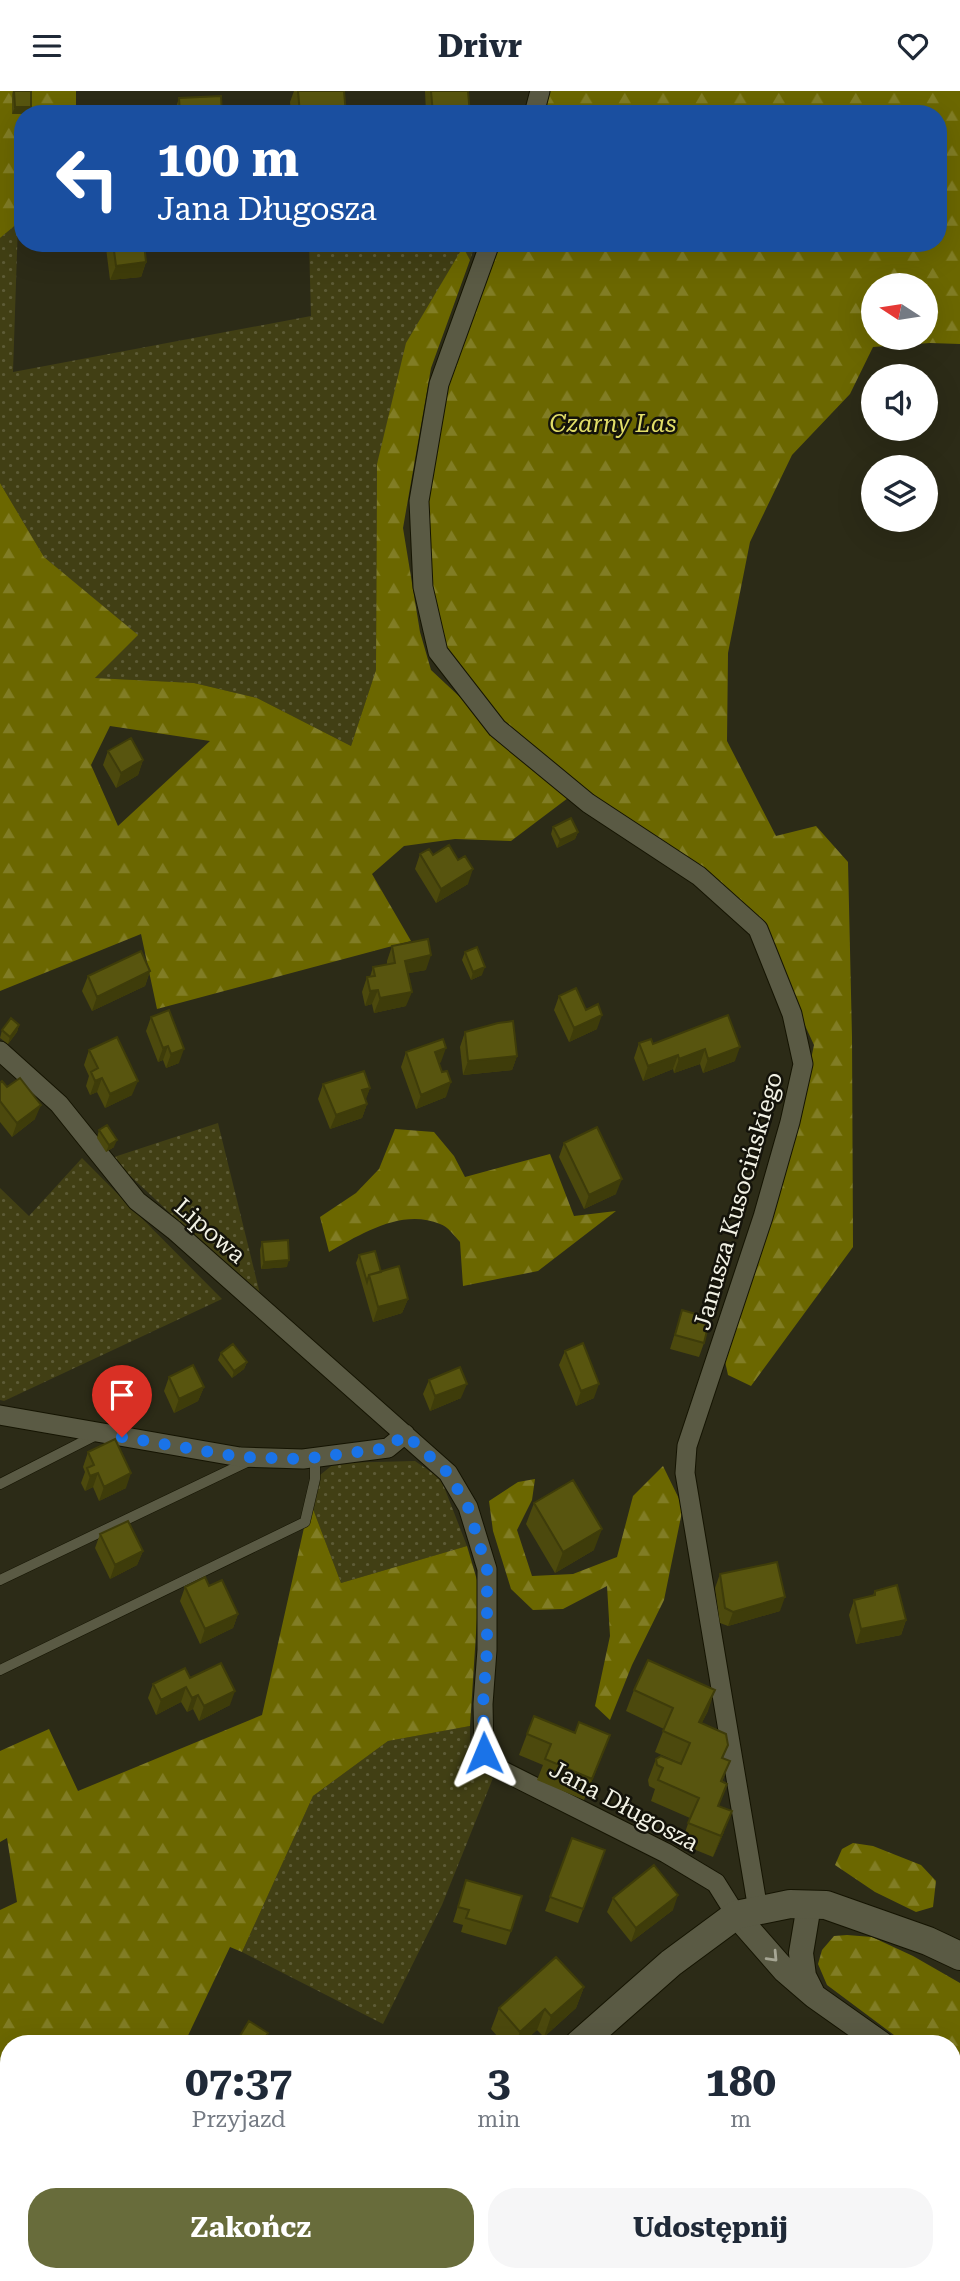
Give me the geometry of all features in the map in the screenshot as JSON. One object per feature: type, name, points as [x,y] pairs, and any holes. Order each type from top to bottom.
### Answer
[{"type":"main road","points":[[589,2035],[671,1963],[747,1913],[790,1904],[826,1905],[928,1941],[960,1956]]},
{"type":"street","name":"Janusza Kusocińskiego","points":[[487,252],[439,384],[419,501],[423,587],[438,652],[497,728],[588,803],[699,876],[758,929],[792,1014],[803,1064],[763,1217],[687,1445],[685,1473],[747,1913]]},
{"type":"street","name":"Lipowa","points":[[0,1051],[59,1104],[137,1201],[174,1230],[405,1434]]},
{"type":"street","points":[[0,1415],[256,1458],[315,1457],[388,1448],[405,1434]]},
{"type":"street","name":"Jana Długosza","points":[[405,1434],[448,1473],[468,1507],[487,1569],[484,1753],[495,1767],[666,1853],[716,1883],[747,1913]]},
{"type":"street","points":[[809,1905],[801,1953],[804,1976],[814,1996]]},
{"type":"street","points":[[747,1913],[785,1971],[814,1996],[869,2035]]},
{"type":"lane","points":[[0,1484],[99,1433]]},
{"type":"lane","points":[[0,1670],[305,1522],[315,1479],[315,1457]]},
{"type":"lane","points":[[0,1580],[256,1458]]},
{"type":"shaded area","points":[[14,226],[14,252],[17,252],[13,372],[311,316],[309,252],[461,252],[377,464],[376,670],[351,746],[257,698],[194,683],[95,678],[137,635],[44,557],[0,483],[0,238]]},
{"type":"shaded area","points":[[218,1123],[261,1298],[111,1158]]},
{"type":"shaded area","points":[[82,1158],[222,1299],[4,1401],[0,1400],[0,1188],[29,1216]]},
{"type":"shaded area","points":[[415,1461],[441,1479],[467,1546],[341,1583],[310,1501],[315,1479],[335,1463]]},
{"type":"shaded area","points":[[470,1726],[470,1749],[493,1778],[442,1905],[383,2024],[242,1952],[313,1796],[388,1741]]},
{"type":"green space","points":[[0,91],[76,91],[76,105],[14,105],[14,226],[0,238]]},
{"type":"green space","name":"Czarny Las","points":[[540,91],[960,91],[960,344],[938,343],[938,273],[861,273],[861,350],[872,350],[865,364],[861,364],[861,372],[850,394],[792,455],[750,542],[728,653],[727,741],[776,836],[816,826],[848,862],[853,1247],[751,1386],[728,1375],[724,1357],[799,1116],[814,1045],[760,928],[499,726],[440,651],[419,515],[439,384],[487,252],[947,252],[947,105],[536,105]]},
{"type":"green space","points":[[460,252],[466,252],[470,260],[431,368],[403,528],[420,632],[431,670],[568,798],[511,841],[455,839],[404,846],[372,874],[411,941],[157,1009],[141,934],[0,991],[0,483],[44,557],[138,635],[95,678],[194,683],[257,698],[351,746],[376,670],[377,464],[406,343]],"holes":[[[110,726],[210,741],[118,826],[91,765]]]},
{"type":"green space","points":[[395,1129],[434,1132],[454,1156],[465,1177],[550,1154],[574,1216],[616,1211],[538,1271],[463,1286],[460,1242],[446,1227],[426,1220],[411,1219],[382,1225],[329,1252],[320,1217],[356,1193],[379,1169]]},
{"type":"green space","points":[[663,1466],[683,1507],[664,1600],[632,1665],[610,1720],[595,1706],[610,1636],[607,1586],[563,1609],[533,1610],[511,1589],[493,1531],[489,1501],[518,1482],[535,1479],[532,1500],[517,1530],[532,1576],[573,1574],[617,1557],[633,1496]]},
{"type":"green space","points":[[310,1501],[341,1583],[467,1546],[479,1587],[470,1726],[388,1741],[313,1796],[242,1952],[230,1947],[188,2035],[0,2035],[0,1910],[17,1902],[7,1838],[0,1842],[0,1751],[49,1729],[78,1791],[262,1715]]},
{"type":"green space","points":[[853,1843],[873,1846],[921,1865],[936,1881],[933,1907],[916,1912],[875,1892],[835,1865],[842,1849]]},
{"type":"green space","points":[[834,1936],[872,1937],[913,1956],[960,1983],[960,2035],[894,2035],[827,1985],[818,1964],[822,1950]]},
{"type":"building","points":[[14,91],[31,91],[31,105],[15,105]]},
{"type":"building","points":[[298,91],[344,91],[345,105],[299,105]]},
{"type":"building","points":[[431,91],[468,91],[469,105],[432,105]]},
{"type":"building","points":[[221,96],[222,105],[179,105],[179,98]]},
{"type":"building","points":[[114,252],[145,252],[146,262],[116,266]]},
{"type":"building","points":[[131,738],[143,760],[121,773],[108,751]]},
{"type":"building","points":[[571,818],[578,832],[560,840],[553,827]]},
{"type":"building","points":[[449,845],[458,860],[465,856],[473,869],[441,889],[420,854],[429,849],[433,855]]},
{"type":"building","points":[[428,939],[431,955],[405,961],[412,992],[380,998],[378,990],[370,991],[367,977],[375,976],[373,967],[395,963],[392,946]]},
{"type":"building","points":[[477,947],[485,967],[473,972],[465,952]]},
{"type":"building","points":[[141,951],[150,971],[97,997],[88,976]]},
{"type":"building","points":[[576,988],[586,1010],[598,1004],[602,1015],[574,1028],[559,996]]},
{"type":"building","points":[[169,1010],[184,1049],[171,1054],[168,1046],[163,1048],[151,1017]]},
{"type":"building","points":[[728,1015],[740,1047],[708,1059],[705,1049],[679,1059],[678,1055],[648,1066],[639,1043],[651,1039],[653,1044]]},
{"type":"building","points":[[11,1018],[19,1025],[10,1037],[2,1030]]},
{"type":"building","points":[[513,1021],[517,1056],[468,1061],[465,1032]]},
{"type":"building","points":[[117,1037],[138,1081],[110,1094],[102,1078],[95,1081],[91,1072],[98,1068],[89,1050]]},
{"type":"building","points":[[443,1039],[446,1048],[435,1052],[442,1072],[447,1071],[451,1082],[421,1095],[406,1052]]},
{"type":"building","points":[[364,1071],[370,1088],[362,1090],[367,1104],[336,1115],[323,1084]]},
{"type":"building","points":[[20,1078],[41,1105],[17,1123],[0,1101],[0,1083],[2,1081],[7,1087]]},
{"type":"building","points":[[107,1125],[117,1140],[109,1145],[99,1130]]},
{"type":"building","points":[[597,1127],[622,1179],[589,1195],[564,1143]]},
{"type":"building","points":[[288,1240],[289,1260],[264,1262],[262,1242]]},
{"type":"building","points":[[375,1251],[381,1272],[369,1275],[367,1282],[359,1255]]},
{"type":"building","points":[[399,1266],[408,1299],[378,1307],[369,1275]]},
{"type":"building","points":[[682,1310],[710,1318],[704,1343],[675,1335]]},
{"type":"building","points":[[583,1343],[599,1384],[581,1391],[565,1351]]},
{"type":"building","points":[[233,1344],[247,1362],[234,1371],[221,1353]]},
{"type":"building","points":[[193,1365],[204,1387],[179,1399],[169,1377]]},
{"type":"building","points":[[460,1367],[467,1384],[435,1396],[429,1380]]},
{"type":"building","points":[[115,1439],[131,1473],[104,1487],[98,1473],[90,1476],[87,1468],[94,1465],[88,1452]]},
{"type":"building","points":[[573,1480],[602,1529],[563,1552],[534,1503]]},
{"type":"building","points":[[128,1521],[143,1551],[115,1565],[100,1534]]},
{"type":"building","points":[[777,1562],[785,1597],[733,1612],[725,1608],[720,1574]]},
{"type":"building","points":[[205,1577],[209,1586],[222,1580],[238,1614],[205,1629],[185,1587]]},
{"type":"building","points":[[897,1585],[906,1620],[861,1629],[854,1600],[875,1595],[875,1591]]},
{"type":"building","points":[[648,1660],[715,1690],[699,1722],[726,1734],[728,1745],[722,1758],[730,1761],[721,1781],[727,1784],[718,1806],[732,1811],[721,1836],[688,1823],[699,1798],[658,1780],[663,1768],[657,1765],[656,1759],[661,1756],[681,1764],[690,1743],[663,1731],[673,1708],[634,1690]]},
{"type":"building","points":[[221,1663],[235,1691],[204,1706],[198,1695],[192,1698],[186,1687],[161,1700],[153,1684],[185,1668],[190,1678]]},
{"type":"building","points":[[534,1716],[575,1733],[579,1722],[610,1735],[592,1779],[545,1759],[551,1744],[527,1734]]},
{"type":"building","points":[[572,1838],[605,1850],[583,1909],[550,1897]]},
{"type":"building","points":[[654,1865],[678,1895],[636,1928],[613,1898]]},
{"type":"building","points":[[466,1880],[522,1896],[511,1931],[466,1918],[469,1910],[458,1907]]},
{"type":"building","points":[[556,1957],[584,1987],[551,2016],[545,2009],[520,2032],[499,2008]]},
{"type":"building","points":[[249,2021],[268,2033],[267,2035],[240,2035]]},
{"type":"route","points":[[122,1437],[240,1457],[303,1459],[388,1448],[405,1434],[448,1473],[468,1507],[487,1569],[484,1753]]}]
